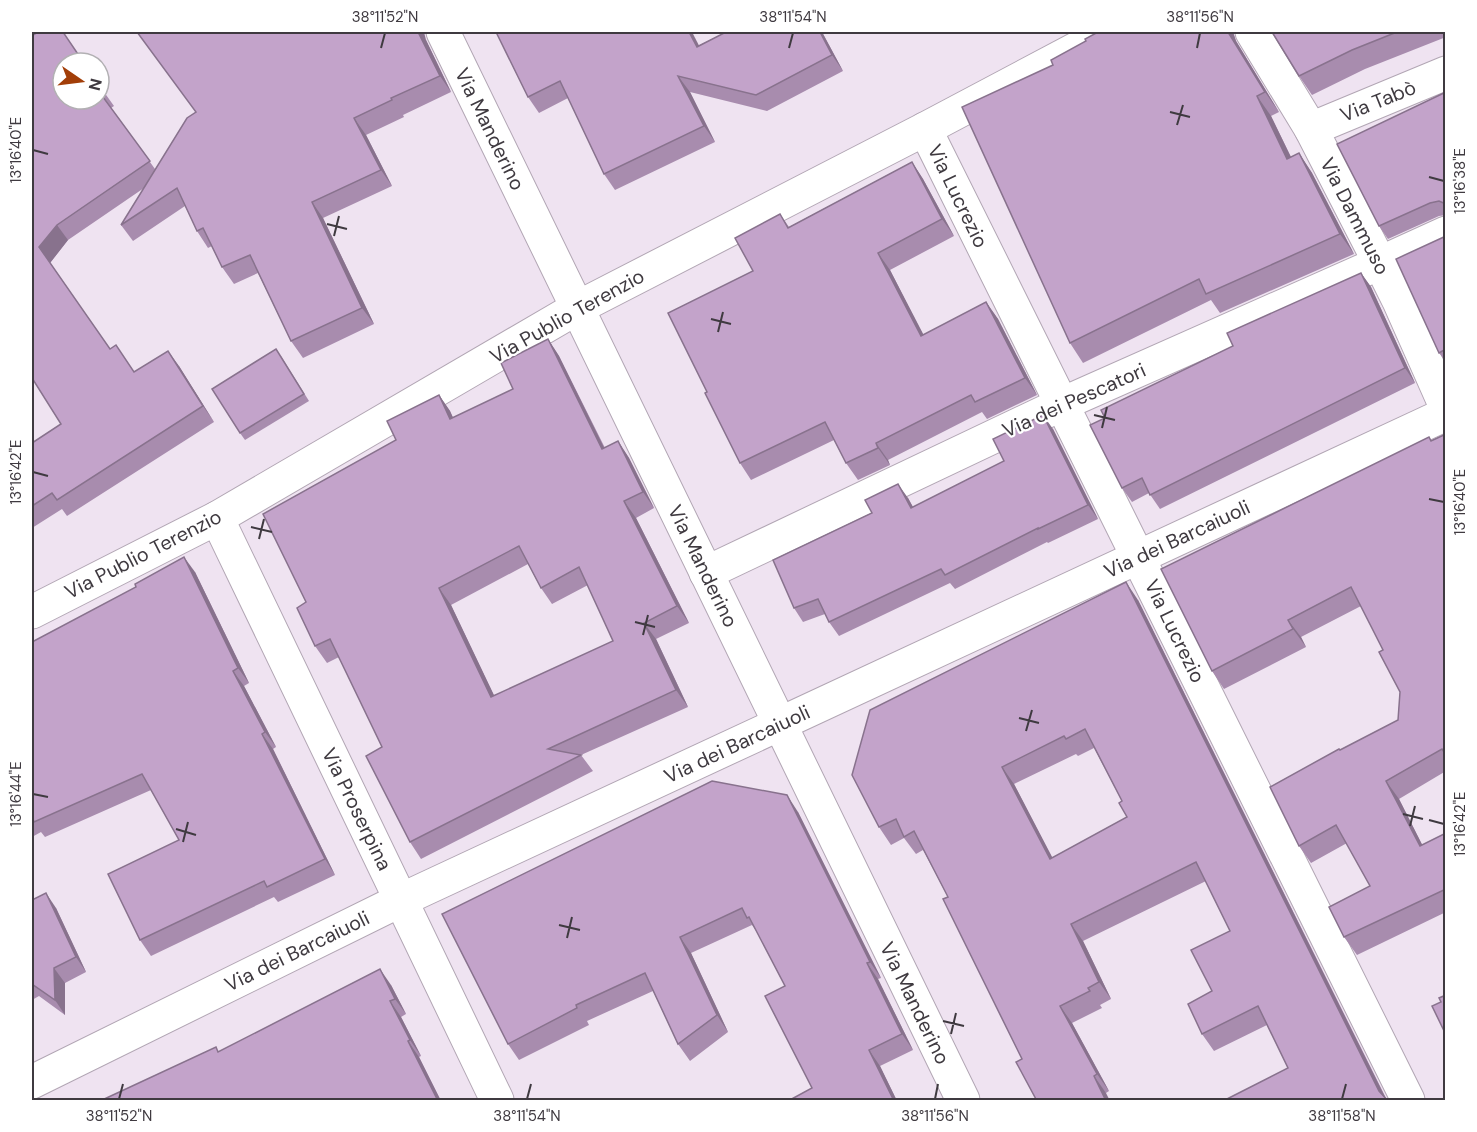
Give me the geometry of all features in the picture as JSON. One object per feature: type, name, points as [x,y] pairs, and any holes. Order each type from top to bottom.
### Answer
[{"type":"street","name":"Via Manderino","points":[[443,32],[963,1101]]},
{"type":"street","name":"Via Publio Terenzio","points":[[32,612],[217,518],[577,308],[1108,32]]},
{"type":"street","name":"Via Dammuso","points":[[1252,32],[1311,129],[1399,301],[1446,406]]},
{"type":"street","name":"Via Tabò","points":[[1311,129],[1446,74]]},
{"type":"street","name":"Via Lucrezio","points":[[925,129],[1408,1101]]},
{"type":"street","name":"Via dei Pescatori","points":[[706,573],[1062,404],[1446,233]]},
{"type":"street","name":"Via dei Barcaiuoli","points":[[32,1082],[401,900],[1446,414]]},
{"type":"street","name":"Via Proserpina","points":[[217,518],[497,1101]]},
{"type":"building","points":[[38,32],[63,32],[76,51],[51,51],[51,111],[111,111],[111,108],[150,161],[57,225],[39,247],[110,349],[116,345],[134,372],[168,351],[203,406],[57,500],[52,493],[32,506],[32,443],[61,424],[32,378],[32,36]]},
{"type":"building","points":[[137,32],[418,32],[440,76],[354,118],[381,170],[312,202],[362,308],[291,341],[250,255],[222,267],[203,228],[197,231],[177,188],[121,225],[187,118],[196,112]]},
{"type":"building","points":[[496,32],[689,32],[697,47],[726,32],[820,32],[832,55],[756,95],[678,76],[704,126],[604,174],[560,81],[528,97]]},
{"type":"building","points":[[1098,32],[1228,32],[1265,92],[1257,96],[1287,159],[1299,153],[1340,234],[1206,294],[1199,279],[1070,343],[962,107],[1053,65],[1051,60]]},
{"type":"building","points":[[1272,32],[1397,32],[1352,50],[1299,76]]},
{"type":"building","points":[[1446,92],[1446,204],[1439,201],[1430,203],[1379,226],[1337,144]]},
{"type":"building","points":[[912,162],[942,219],[878,253],[921,336],[986,302],[1025,378],[975,402],[971,395],[876,443],[878,448],[846,463],[825,422],[740,463],[668,313],[753,271],[735,238],[780,214],[788,228]]},
{"type":"building","points":[[1446,236],[1446,349],[1439,353],[1396,259]]},
{"type":"building","points":[[1361,273],[1405,368],[1150,495],[1142,478],[1122,488],[1090,425],[1105,418],[1101,410],[1233,346],[1227,333]]},
{"type":"building","points":[[548,339],[602,449],[618,441],[643,492],[624,501],[677,606],[644,623],[676,690],[548,749],[581,755],[410,842],[366,756],[382,747],[330,639],[315,646],[297,608],[306,602],[263,514],[396,440],[387,421],[439,395],[450,419],[513,389],[501,363]],"holes":[[[519,546],[541,588],[579,567],[613,641],[491,697],[439,588]]]},
{"type":"building","points":[[276,349],[304,394],[240,433],[212,389]]},
{"type":"building","points":[[1043,415],[1088,505],[945,575],[941,569],[829,622],[818,599],[794,608],[773,560],[872,513],[865,500],[898,484],[911,508],[1004,461],[993,439]]},
{"type":"building","points":[[1446,434],[1446,755],[1442,749],[1386,781],[1420,846],[1446,833],[1446,889],[1344,937],[1329,907],[1370,886],[1336,825],[1299,846],[1270,787],[1398,720],[1400,692],[1379,652],[1383,650],[1351,587],[1288,620],[1293,629],[1212,671],[1161,569],[1429,437],[1431,441]]},
{"type":"building","points":[[184,557],[238,668],[233,671],[265,732],[262,734],[325,859],[267,887],[264,881],[140,940],[108,874],[179,840],[142,774],[34,822],[32,816],[32,642],[136,587],[135,584]]},
{"type":"building","points":[[1126,582],[1379,1091],[1388,1101],[1223,1101],[1288,1068],[1258,1006],[1202,1034],[1188,1004],[1212,991],[1191,950],[1230,931],[1196,862],[1071,924],[1099,982],[1088,988],[1090,991],[1060,1006],[1097,1074],[1094,1076],[1106,1101],[1037,1101],[1016,1062],[1022,1059],[943,899],[948,897],[914,831],[904,837],[896,819],[879,827],[852,775],[870,710]],"holes":[[[1085,729],[1122,801],[1119,803],[1127,817],[1050,859],[1002,767],[1064,736],[1066,739]]]},
{"type":"building","points":[[712,781],[787,795],[870,962],[867,963],[902,1034],[869,1050],[894,1101],[788,1101],[812,1088],[765,996],[785,986],[742,908],[680,937],[717,1015],[678,1044],[645,973],[576,1005],[577,1008],[508,1044],[442,914]]},
{"type":"building","points":[[46,893],[76,957],[54,968],[55,1000],[32,984],[32,900]]},
{"type":"building","points":[[380,969],[395,999],[390,1001],[438,1101],[255,1101],[254,1099],[250,1101],[100,1101],[216,1047],[218,1052]]},
{"type":"building","points":[[1446,995],[1446,1035],[1432,1006],[1441,1002],[1439,998]]}]
